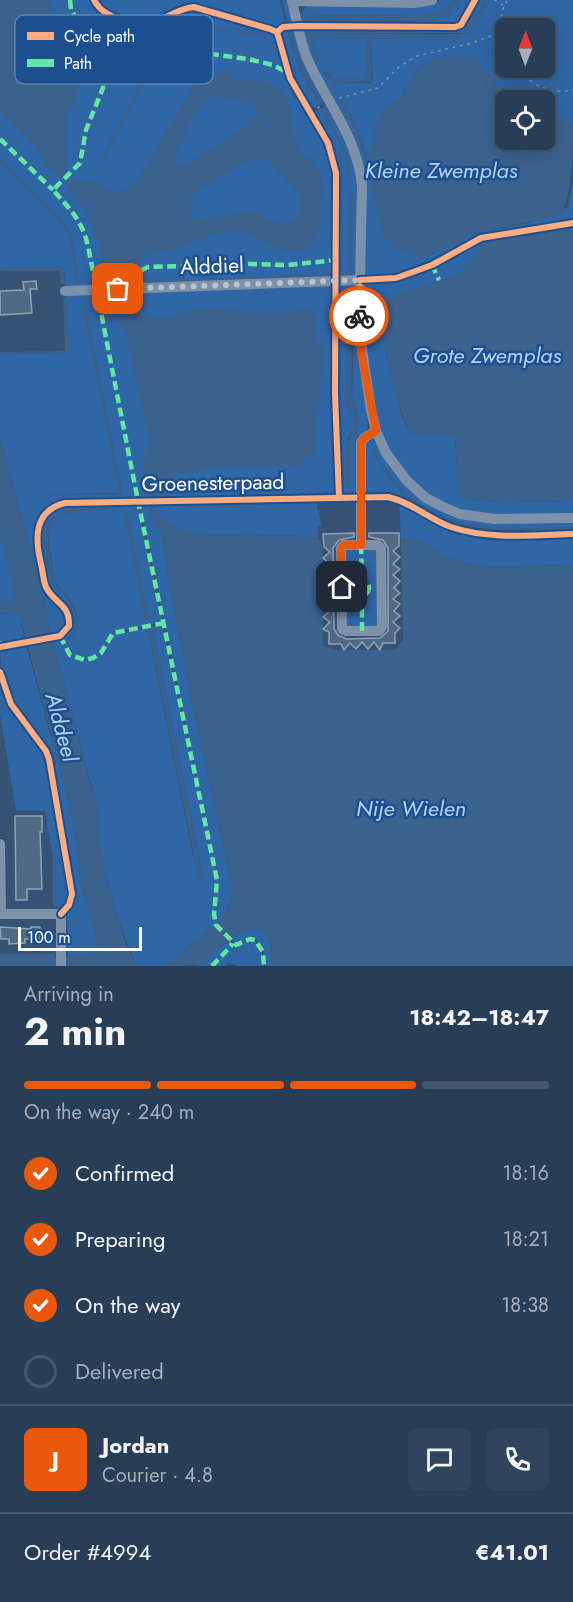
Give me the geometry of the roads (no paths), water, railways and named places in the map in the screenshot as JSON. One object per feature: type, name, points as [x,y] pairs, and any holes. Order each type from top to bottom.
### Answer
[{"type":"street","points":[[432,0],[414,3],[292,0],[308,58],[349,136],[360,164],[362,184],[359,328],[376,431],[386,453],[407,481],[426,498],[443,507],[477,518],[573,518]]},
{"type":"street","name":"Alddiel","points":[[65,291],[360,280]]},
{"type":"street","points":[[361,545],[361,443],[364,438],[376,431]]},
{"type":"street","points":[[344,545],[361,545],[378,545],[381,548],[382,627],[379,631],[346,632],[342,629],[341,548],[344,545]]},
{"type":"street","points":[[0,844],[1,914],[61,914],[61,963]]},
{"type":"water","name":"Nije Wielen","points":[[0,0],[50,0],[49,15],[15,15],[15,84],[81,84],[66,124],[65,175],[68,179],[86,180],[113,191],[127,190],[143,170],[195,84],[213,84],[213,74],[220,72],[238,80],[267,82],[281,90],[293,118],[294,140],[301,152],[318,166],[322,181],[320,224],[315,239],[303,250],[284,252],[247,234],[233,230],[217,233],[174,249],[146,255],[129,264],[118,291],[131,308],[148,318],[169,318],[192,310],[212,308],[253,312],[314,310],[316,341],[321,344],[323,351],[314,456],[304,458],[297,467],[210,469],[178,475],[164,483],[154,499],[153,507],[168,524],[195,534],[304,536],[318,539],[322,544],[323,646],[334,650],[394,650],[403,641],[401,540],[418,539],[447,557],[480,567],[573,565],[573,966],[273,966],[271,944],[265,932],[254,930],[236,934],[198,965],[165,966],[222,919],[230,903],[233,890],[192,702],[162,533],[151,517],[150,498],[144,479],[143,465],[150,440],[125,330],[113,319],[111,310],[114,287],[102,266],[100,247],[83,205],[73,197],[63,177],[45,168],[41,152],[0,111]],"holes":[[[213,94],[252,103],[259,112],[256,119],[179,167],[175,160],[194,115]],[[257,157],[266,159],[298,193],[301,203],[299,212],[293,219],[284,224],[266,219],[254,210],[198,220],[194,218],[190,212],[193,194],[248,160]]]},
{"type":"water","points":[[454,0],[460,0],[445,15],[431,21],[306,20],[305,18],[306,15],[425,16],[445,9]]},
{"type":"water","points":[[484,2],[486,5],[478,22],[466,36],[448,40],[371,39],[372,82],[335,82],[337,94],[323,71],[333,78],[367,78],[366,39],[314,38],[313,42],[321,61],[318,63],[308,38],[308,34],[311,33],[460,34],[467,31]]},
{"type":"water","points":[[291,32],[303,69],[321,99],[318,100],[300,71],[288,33]]},
{"type":"water","name":"Kleine Zwemplas","points":[[444,56],[476,57],[501,90],[495,90],[495,150],[555,150],[555,115],[569,124],[573,124],[571,172],[568,196],[560,215],[478,233],[445,249],[419,258],[399,251],[384,237],[363,147],[340,102],[343,101],[355,122],[370,158],[377,119],[384,109],[401,97],[415,71],[426,62]]},
{"type":"water","points":[[140,84],[144,84],[103,162],[100,161]]},
{"type":"water","points":[[326,109],[347,153],[351,181],[348,181],[346,162],[340,144],[323,111]]},
{"type":"water","points":[[0,160],[58,215],[71,233],[79,284],[77,284],[69,234],[56,217],[0,164]]},
{"type":"water","points":[[349,192],[353,192],[352,273],[350,276],[342,276],[342,272],[349,271]]},
{"type":"water","name":"Grote Zwemplas","points":[[566,229],[573,231],[573,501],[466,500],[458,491],[455,436],[412,436],[399,405],[390,372],[380,304],[402,292],[460,273],[485,243]]},
{"type":"water","points":[[60,266],[64,269],[65,284],[61,284],[59,271],[0,271],[0,267]]},
{"type":"water","points":[[330,273],[330,276],[138,285],[137,282]]},
{"type":"water","points":[[349,286],[351,287],[352,397],[359,425],[349,446],[350,487],[346,487],[346,446],[356,421],[347,405],[346,398]]},
{"type":"water","points":[[66,297],[69,352],[0,354],[0,352],[65,351],[63,298]]},
{"type":"water","points":[[85,298],[122,494],[22,495],[117,494],[119,489],[82,299]]},
{"type":"water","name":"Alddeel","points":[[0,438],[97,802],[106,878],[125,941],[137,966],[0,966],[0,954],[55,954],[55,958],[68,958],[68,954],[95,954],[99,948],[83,891],[72,813],[20,617],[13,613],[0,614],[0,601],[12,600],[15,594],[0,533]]},
{"type":"water","points":[[374,448],[392,477],[413,498],[434,513],[458,522],[484,526],[573,527],[573,530],[498,530],[451,522],[429,513],[409,499],[391,479],[376,456]]},
{"type":"water","points":[[110,507],[110,510],[73,512],[55,521],[50,529],[48,541],[55,581],[58,587],[71,598],[79,615],[79,626],[74,638],[72,637],[77,620],[75,610],[65,595],[55,586],[51,574],[45,538],[48,527],[53,518],[62,513],[85,508]]},
{"type":"water","points":[[128,513],[150,620],[145,621],[124,514]]},
{"type":"water","points":[[148,631],[153,631],[204,880],[199,881]]},
{"type":"waterway","points":[[213,30],[266,35]]}]
